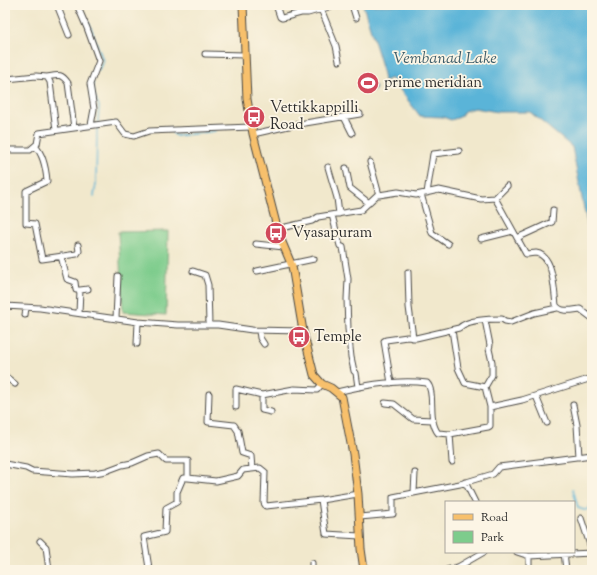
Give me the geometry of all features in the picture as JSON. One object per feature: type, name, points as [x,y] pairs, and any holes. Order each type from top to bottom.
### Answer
[{"type":"main road","points":[[243,5],[247,98],[252,131],[277,230],[292,266],[303,331],[314,375],[322,384],[337,392],[342,397],[353,454],[358,494],[360,536],[364,570]]},
{"type":"street","points":[[57,5],[69,36]]},
{"type":"street","points":[[77,5],[88,28],[99,61],[90,84],[94,109],[91,125]]},
{"type":"street","points":[[276,5],[280,17],[282,18],[336,5]]},
{"type":"street","points":[[352,5],[356,18]]},
{"type":"street","points":[[321,9],[336,46],[339,62]]},
{"type":"street","points":[[206,54],[246,55]]},
{"type":"street","points":[[5,71],[7,79],[59,75],[64,77],[68,83],[74,128]]},
{"type":"street","points":[[47,77],[50,82],[56,130]]},
{"type":"street","points":[[5,150],[30,150],[37,144],[39,133],[116,122],[125,134],[134,136],[149,132],[252,131],[360,114]]},
{"type":"street","points":[[344,117],[352,133]]},
{"type":"street","points":[[35,146],[39,151],[47,180],[26,191],[26,223],[35,224],[42,259],[77,254],[79,251],[78,245]]},
{"type":"street","points":[[448,244],[432,233],[424,193],[433,154],[459,151]]},
{"type":"street","points":[[370,162],[379,195]]},
{"type":"street","points":[[328,168],[337,198],[339,214]]},
{"type":"street","points":[[346,168],[350,188],[369,203]]},
{"type":"street","points":[[277,230],[312,221],[318,217],[361,210],[377,195],[398,192],[416,195],[440,190],[481,199],[495,198],[507,186]]},
{"type":"street","points":[[495,198],[526,254],[536,253],[543,256],[551,269],[557,308]]},
{"type":"street","points":[[517,238],[552,222],[553,210]]},
{"type":"street","points":[[332,215],[340,246],[343,247],[348,279],[348,329],[354,371],[356,373],[358,387]]},
{"type":"street","points":[[481,239],[513,231]]},
{"type":"street","points":[[256,244],[284,247]]},
{"type":"street","points":[[61,256],[67,280],[75,282],[76,290],[88,289]]},
{"type":"street","points":[[257,271],[314,259]]},
{"type":"street","points":[[193,271],[205,275],[208,285],[209,325]]},
{"type":"street","points":[[408,272],[413,338]]},
{"type":"street","points":[[116,318],[118,276]]},
{"type":"street","points":[[79,313],[80,290]]},
{"type":"street","points":[[5,306],[40,308],[138,322],[209,325],[259,331],[303,331]]},
{"type":"street","points":[[25,315],[26,308]]},
{"type":"street","points":[[391,383],[384,341],[386,340],[407,337],[413,338],[452,330],[459,328],[463,324],[476,320],[502,319],[511,322],[534,313],[557,308],[566,310],[580,309],[592,318]]},
{"type":"street","points":[[337,392],[358,387],[391,383],[414,382],[429,384],[432,420],[434,428],[438,433],[450,434],[488,427],[490,426],[490,407],[486,387],[492,376],[492,362],[485,320]]},
{"type":"street","points":[[137,344],[138,322]]},
{"type":"street","points":[[452,330],[458,368],[465,383],[486,387]]},
{"type":"street","points":[[259,331],[260,338],[264,344]]},
{"type":"street","points":[[5,376],[15,384]]},
{"type":"street","points":[[490,407],[536,396],[592,378]]},
{"type":"street","points":[[236,407],[236,389],[262,395],[294,389],[317,390],[322,384]]},
{"type":"street","points":[[209,394],[208,422],[234,425],[238,431],[242,453],[251,456],[252,469]]},
{"type":"street","points":[[262,395],[262,410],[271,412]]},
{"type":"street","points":[[536,396],[546,423]]},
{"type":"street","points":[[385,403],[394,404],[413,419],[432,420]]},
{"type":"street","points":[[573,405],[577,425],[579,456]]},
{"type":"street","points":[[450,434],[452,462]]},
{"type":"street","points":[[5,464],[26,468],[32,471],[72,474],[95,473],[106,471],[132,463],[148,456],[158,454],[166,460],[188,461],[188,478]]},
{"type":"street","points":[[360,517],[393,514],[393,496],[465,482],[493,474],[499,467],[592,455]]},
{"type":"street","points":[[149,568],[144,537],[165,532],[166,508],[177,502],[177,492],[184,478],[216,481],[238,476],[244,470],[260,468],[265,472],[264,503],[266,506],[358,494]]},
{"type":"street","points":[[414,492],[415,473]]},
{"type":"street","points":[[465,482],[474,501]]},
{"type":"street","points":[[321,500],[326,534],[360,536]]},
{"type":"street","points":[[575,553],[592,552],[581,518]]},
{"type":"street","points":[[40,541],[46,547],[49,570]]},
{"type":"street","points":[[448,570],[459,568],[482,553]]},
{"type":"street","points":[[520,553],[529,556],[564,553],[566,570]]},
{"type":"street","points":[[529,556],[529,567],[534,570]]},
{"type":"street","points":[[312,563],[312,570]]},
{"type":"green space","points":[[168,231],[166,315],[123,312],[118,232]]},
{"type":"water","name":"Vembanad Lake","points":[[363,5],[592,5],[592,243],[572,147],[530,112],[498,112],[475,108],[464,111],[460,117],[451,120],[443,117],[420,116],[391,78],[384,81],[381,63]]},
{"type":"water","name":"prime meridian","points":[[366,74],[376,87],[375,90],[371,91],[359,79]]},
{"type":"waterway","points":[[86,19],[90,25],[103,61],[98,71]]},
{"type":"waterway","points":[[93,83],[94,94],[99,106],[98,122]]},
{"type":"waterway","points":[[94,196],[96,184],[97,126]]},
{"type":"waterway","points":[[172,132],[176,136],[215,131]]},
{"type":"waterway","points":[[573,489],[578,508],[584,510],[589,509],[592,505]]},
{"type":"place","name":"prime meridian","points":[[368,83]]},
{"type":"place","name":"Vettikkappilli Road","points":[[254,117]]},
{"type":"place","name":"Vyasapuram","points":[[276,233]]},
{"type":"place","name":"Temple","points":[[299,337]]}]
